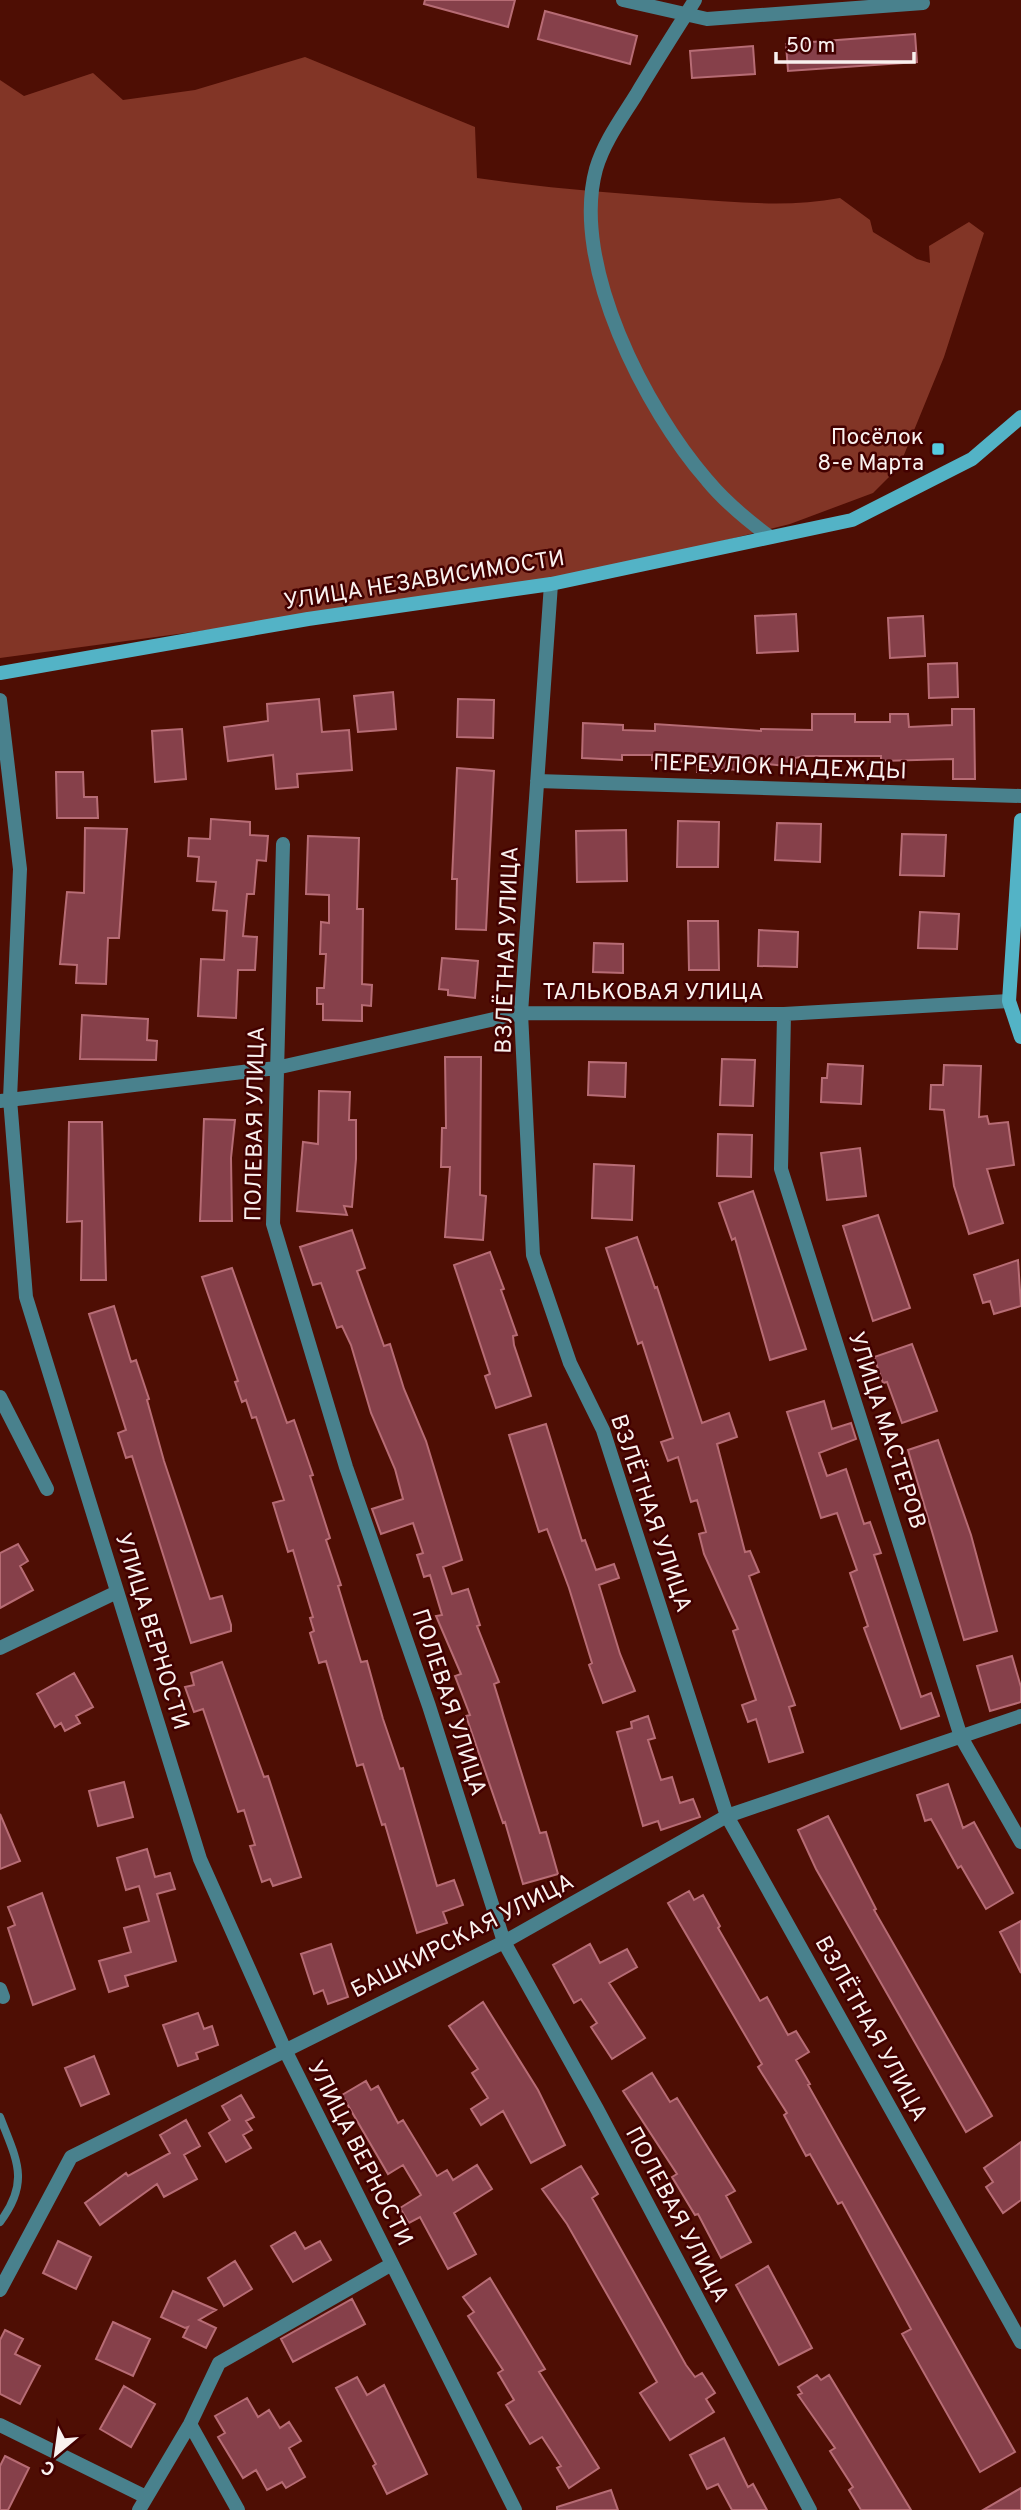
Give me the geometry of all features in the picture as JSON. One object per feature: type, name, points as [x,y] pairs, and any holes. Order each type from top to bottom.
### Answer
[{"type":"main road","name":"УЛИЦА НЕЗАВИСИМОСТИ","points":[[0,673],[308,619],[551,584],[852,520],[972,459],[1021,417]]},
{"type":"main road","points":[[1021,820],[1009,1001],[1021,1037]]},
{"type":"street","points":[[623,0],[685,16],[712,19],[923,3]]},
{"type":"street","points":[[695,0],[605,144],[592,192],[591,232],[603,289],[635,369],[684,451],[727,502],[770,537]]},
{"type":"street","name":"ВЗЛЁТНАЯ УЛИЦА","points":[[551,584],[521,1013],[533,1255],[570,1363],[603,1430],[727,1816],[1021,2342]]},
{"type":"street","name":"УЛИЦА ВЕРНОСТИ","points":[[0,700],[20,869],[5,1100],[26,1297],[200,1859],[285,2050],[515,2510]]},
{"type":"street","name":"ПЕРЕУЛОК НАДЕЖДЫ","points":[[537,781],[1021,796]]},
{"type":"street","name":"ПОЛЕВАЯ УЛИЦА","points":[[283,844],[272,1224],[346,1467],[429,1706],[504,1942],[597,2109],[810,2510]]},
{"type":"street","name":"ТАЛЬКОВАЯ УЛИЦА","points":[[5,1100],[276,1068],[521,1013],[784,1014],[1009,1001]]},
{"type":"street","name":"УЛИЦА МАСТЕРОВ","points":[[784,1014],[781,1169],[961,1737],[1021,1842]]},
{"type":"street","points":[[0,1397],[47,1489]]},
{"type":"street","points":[[0,1648],[117,1592]]},
{"type":"street","name":"БАШКИРСКАЯ УЛИЦА","points":[[0,2290],[71,2157],[504,1942],[727,1816],[1021,1716]]},
{"type":"street","points":[[0,2425],[143,2504],[190,2424],[219,2363],[392,2264]]},
{"type":"street","points":[[190,2424],[238,2510]]},
{"type":"lane","points":[[0,2117],[20,2168],[16,2191],[0,2222]]},
{"type":"shaded area","points":[[305,57],[475,127],[477,178],[578,190],[740,202],[800,203],[840,198],[870,220],[873,232],[917,259],[930,263],[929,246],[969,222],[984,233],[944,357],[899,467],[873,493],[790,524],[551,584],[0,658],[0,80],[24,96],[93,73],[123,100],[195,90]]},
{"type":"building","points":[[425,0],[515,0],[508,27],[424,4]]},
{"type":"building","points":[[545,11],[637,36],[630,64],[538,39]]},
{"type":"building","points":[[915,34],[917,62],[788,71],[786,44]]},
{"type":"building","points":[[753,46],[755,74],[692,78],[690,51]]},
{"type":"building","points":[[796,614],[798,651],[757,653],[755,616]]},
{"type":"building","points":[[923,616],[925,656],[890,658],[888,618]]},
{"type":"building","points":[[957,663],[958,697],[929,698],[928,664]]},
{"type":"building","points":[[393,692],[396,729],[358,732],[354,696]]},
{"type":"building","points":[[319,699],[322,732],[349,730],[352,770],[297,774],[298,787],[276,789],[273,755],[228,761],[224,727],[268,721],[267,704]]},
{"type":"building","points":[[458,699],[494,700],[493,738],[457,737]]},
{"type":"building","points":[[952,709],[974,709],[975,779],[953,779],[953,759],[881,761],[881,756],[805,756],[795,758],[795,767],[738,761],[737,770],[713,768],[712,773],[697,772],[697,762],[652,760],[652,755],[622,755],[622,760],[582,758],[583,723],[623,725],[623,730],[655,731],[655,724],[761,731],[812,730],[812,714],[855,714],[855,722],[890,722],[890,714],[908,714],[909,727],[952,725]]},
{"type":"building","points":[[182,729],[186,779],[155,782],[152,731]]},
{"type":"building","points":[[457,768],[494,771],[486,930],[456,929],[457,879],[452,879]]},
{"type":"building","points":[[56,772],[83,772],[84,797],[97,797],[98,818],[57,818]]},
{"type":"building","points":[[211,819],[250,822],[250,835],[268,836],[266,861],[257,860],[254,894],[247,894],[243,936],[257,937],[255,970],[238,970],[236,1018],[198,1016],[201,959],[224,960],[227,911],[213,910],[216,882],[197,881],[199,857],[188,856],[189,838],[210,839]]},
{"type":"building","points":[[678,821],[719,822],[718,867],[677,867]]},
{"type":"building","points":[[777,823],[821,824],[820,862],[775,860]]},
{"type":"building","points":[[85,828],[127,829],[119,938],[108,938],[106,984],[76,983],[77,965],[60,964],[67,892],[84,893]]},
{"type":"building","points":[[626,830],[627,881],[577,882],[576,831]]},
{"type":"building","points":[[902,834],[946,835],[944,876],[900,875]]},
{"type":"building","points":[[308,836],[359,838],[357,909],[363,909],[362,984],[372,985],[371,1006],[362,1005],[362,1021],[323,1020],[323,1004],[317,1004],[317,988],[324,988],[326,954],[320,954],[321,922],[329,923],[329,895],[306,894]]},
{"type":"building","points":[[920,912],[959,914],[957,949],[918,948]]},
{"type":"building","points":[[688,921],[718,921],[719,970],[689,970]]},
{"type":"building","points":[[759,930],[798,932],[797,967],[758,966]]},
{"type":"building","points":[[594,943],[623,944],[623,973],[593,972]]},
{"type":"building","points":[[442,958],[478,961],[475,998],[448,995],[448,990],[439,989]]},
{"type":"building","points":[[82,1015],[148,1019],[147,1040],[157,1041],[156,1060],[80,1059]]},
{"type":"building","points":[[445,1057],[481,1057],[480,1195],[486,1196],[483,1240],[445,1237],[450,1167],[441,1167],[442,1128],[446,1128]]},
{"type":"building","points":[[722,1059],[755,1060],[753,1106],[720,1105]]},
{"type":"building","points":[[589,1062],[626,1063],[625,1097],[588,1095]]},
{"type":"building","points":[[828,1064],[863,1066],[861,1104],[821,1102],[822,1078],[827,1078]]},
{"type":"building","points":[[944,1065],[981,1066],[979,1117],[987,1116],[989,1124],[1008,1122],[1014,1165],[987,1169],[1003,1223],[969,1234],[954,1186],[944,1110],[930,1109],[931,1085],[943,1085]]},
{"type":"building","points":[[319,1091],[350,1092],[349,1120],[356,1120],[356,1159],[352,1207],[344,1206],[347,1215],[297,1211],[303,1142],[318,1144]]},
{"type":"building","points":[[204,1119],[235,1120],[231,1158],[232,1221],[200,1221]]},
{"type":"building","points":[[69,1122],[102,1122],[106,1280],[81,1280],[82,1221],[67,1222]]},
{"type":"building","points":[[718,1134],[752,1135],[751,1177],[717,1176]]},
{"type":"building","points":[[860,1148],[866,1196],[827,1200],[821,1153]]},
{"type":"building","points":[[594,1164],[634,1166],[632,1220],[592,1218]]},
{"type":"building","points":[[753,1191],[806,1349],[770,1360],[735,1238],[732,1240],[719,1203]]},
{"type":"building","points":[[878,1215],[910,1308],[873,1321],[843,1226]]},
{"type":"building","points":[[352,1230],[365,1268],[357,1271],[384,1346],[390,1344],[404,1389],[426,1441],[462,1560],[443,1567],[452,1594],[468,1589],[480,1625],[477,1626],[499,1682],[494,1684],[540,1833],[546,1832],[558,1874],[523,1884],[505,1822],[503,1823],[466,1716],[470,1715],[455,1676],[461,1674],[436,1616],[442,1615],[430,1575],[424,1577],[417,1555],[423,1553],[413,1523],[381,1534],[372,1509],[403,1499],[395,1469],[371,1413],[351,1345],[342,1326],[337,1328],[321,1283],[313,1285],[300,1247]]},
{"type":"building","points":[[637,1237],[655,1288],[657,1287],[702,1423],[729,1413],[737,1437],[717,1444],[745,1552],[750,1551],[759,1572],[749,1576],[795,1705],[789,1707],[803,1752],[769,1762],[756,1719],[748,1722],[742,1705],[756,1700],[733,1631],[738,1629],[704,1554],[699,1534],[706,1532],[697,1500],[691,1502],[678,1457],[668,1461],[661,1442],[673,1438],[642,1342],[638,1344],[606,1248]]},
{"type":"building","points":[[490,1252],[504,1289],[501,1290],[517,1335],[513,1336],[514,1345],[531,1396],[496,1408],[485,1376],[490,1374],[454,1265]]},
{"type":"building","points":[[1018,1260],[1021,1306],[994,1314],[990,1301],[983,1303],[974,1275]]},
{"type":"building","points":[[232,1268],[287,1423],[294,1420],[313,1475],[310,1476],[330,1538],[326,1540],[341,1585],[338,1586],[361,1662],[367,1661],[383,1719],[400,1769],[403,1768],[437,1886],[454,1880],[463,1905],[443,1912],[447,1923],[417,1933],[385,1824],[382,1825],[363,1764],[357,1766],[326,1661],[319,1663],[310,1633],[314,1631],[310,1618],[313,1617],[293,1550],[288,1552],[273,1503],[284,1500],[256,1417],[252,1418],[246,1400],[242,1402],[235,1382],[238,1381],[202,1277]]},
{"type":"building","points":[[114,1306],[131,1362],[136,1360],[149,1399],[147,1400],[164,1461],[210,1599],[222,1596],[231,1625],[231,1631],[191,1643],[132,1456],[126,1458],[118,1433],[126,1430],[89,1314]]},
{"type":"building","points":[[912,1344],[937,1411],[902,1423],[887,1382],[883,1383],[874,1357]]},
{"type":"building","points":[[824,1401],[832,1429],[851,1423],[856,1439],[819,1453],[827,1476],[846,1469],[864,1524],[870,1522],[881,1553],[874,1555],[921,1697],[931,1693],[939,1716],[901,1729],[864,1628],[868,1626],[850,1573],[857,1570],[837,1513],[821,1518],[787,1412]]},
{"type":"building","points":[[546,1424],[582,1541],[585,1540],[596,1570],[614,1564],[619,1578],[599,1585],[620,1654],[635,1691],[603,1703],[589,1665],[592,1663],[569,1588],[547,1529],[539,1532],[509,1435]]},
{"type":"building","points":[[938,1440],[971,1535],[997,1631],[964,1640],[908,1450]]},
{"type":"building","points":[[18,1544],[28,1561],[20,1566],[33,1590],[0,1608],[0,1553]]},
{"type":"building","points":[[1012,1656],[1021,1687],[1021,1702],[990,1711],[977,1666]]},
{"type":"building","points":[[222,1662],[264,1777],[268,1776],[301,1877],[273,1886],[270,1879],[262,1882],[250,1846],[255,1845],[244,1810],[238,1812],[203,1709],[194,1712],[185,1687],[194,1685],[191,1673]]},
{"type":"building","points":[[74,1673],[93,1707],[76,1716],[80,1723],[65,1731],[61,1723],[55,1727],[37,1694]]},
{"type":"building","points":[[648,1716],[655,1738],[648,1740],[661,1780],[672,1777],[680,1803],[693,1799],[700,1817],[661,1830],[658,1821],[643,1826],[617,1732],[632,1728],[631,1722]]},
{"type":"building","points":[[124,1782],[133,1817],[98,1826],[89,1791]]},
{"type":"building","points":[[948,1784],[963,1828],[974,1822],[1013,1893],[986,1909],[961,1866],[958,1868],[931,1819],[925,1821],[917,1795]]},
{"type":"building","points":[[0,1814],[20,1861],[0,1869]]},
{"type":"building","points":[[828,1816],[876,1909],[874,1910],[992,2116],[966,2132],[816,1869],[798,1830]]},
{"type":"building","points":[[147,1849],[155,1877],[170,1873],[175,1889],[157,1894],[176,1961],[125,1976],[128,1986],[109,1992],[99,1961],[131,1952],[124,1928],[149,1921],[139,1886],[126,1890],[117,1858]]},
{"type":"building","points":[[689,1891],[694,1900],[703,1895],[720,1926],[718,1928],[760,2001],[767,1997],[788,2035],[796,2031],[809,2052],[796,2060],[810,2084],[808,2085],[1015,2452],[980,2472],[902,2334],[911,2329],[842,2202],[838,2204],[810,2154],[806,2156],[784,2115],[787,2113],[758,2067],[762,2064],[668,1903]]},
{"type":"building","points":[[42,1893],[75,1989],[33,2005],[8,1928],[15,1925],[8,1907]]},
{"type":"building","points":[[1021,1921],[1021,1973],[1000,1932]]},
{"type":"building","points":[[331,1944],[348,1997],[328,2004],[323,1990],[314,1994],[301,1954]]},
{"type":"building","points":[[590,1944],[600,1963],[627,1949],[637,1967],[609,1983],[645,2038],[612,2059],[591,2027],[597,2023],[581,1999],[574,2003],[553,1965]]},
{"type":"building","points":[[483,2002],[538,2090],[565,2145],[531,2163],[503,2111],[481,2125],[471,2109],[488,2098],[472,2073],[478,2069],[449,2026]]},
{"type":"building","points":[[198,2013],[204,2029],[212,2026],[218,2045],[196,2053],[198,2059],[178,2066],[163,2025]]},
{"type":"building","points":[[94,2056],[109,2094],[81,2106],[65,2068]]},
{"type":"building","points":[[652,2073],[670,2102],[677,2098],[735,2191],[726,2196],[751,2242],[721,2258],[698,2214],[695,2215],[672,2177],[677,2174],[623,2091]]},
{"type":"building","points":[[366,2081],[371,2090],[378,2086],[398,2123],[403,2120],[437,2176],[447,2170],[453,2180],[477,2165],[492,2189],[454,2213],[476,2254],[448,2269],[420,2217],[409,2223],[400,2208],[421,2195],[403,2165],[388,2174],[342,2095]]},
{"type":"building","points":[[241,2095],[254,2117],[246,2121],[252,2130],[243,2135],[251,2148],[226,2162],[209,2133],[230,2120],[222,2106]]},
{"type":"building","points":[[186,2120],[200,2146],[184,2155],[197,2179],[164,2197],[157,2184],[100,2225],[85,2203],[126,2173],[128,2176],[170,2153],[160,2135]]},
{"type":"building","points":[[1021,2142],[1021,2200],[1003,2213],[986,2187],[993,2182],[984,2168]]},
{"type":"building","points":[[581,2166],[598,2194],[592,2198],[686,2365],[695,2377],[702,2373],[715,2393],[706,2399],[714,2412],[670,2440],[640,2393],[657,2382],[567,2224],[542,2189]]},
{"type":"building","points":[[295,2232],[305,2249],[320,2241],[331,2260],[293,2282],[271,2246]]},
{"type":"building","points":[[58,2241],[91,2257],[76,2289],[43,2273]]},
{"type":"building","points":[[235,2261],[252,2289],[224,2306],[208,2278]]},
{"type":"building","points":[[768,2266],[812,2348],[779,2365],[736,2285]]},
{"type":"building","points":[[490,2278],[545,2369],[539,2372],[599,2468],[569,2488],[557,2468],[561,2466],[542,2437],[530,2444],[506,2405],[514,2400],[498,2373],[503,2370],[468,2316],[474,2312],[463,2297]]},
{"type":"building","points":[[173,2291],[216,2310],[199,2320],[216,2328],[206,2348],[183,2337],[188,2327],[161,2317]]},
{"type":"building","points":[[352,2299],[365,2324],[293,2362],[281,2339]]},
{"type":"building","points":[[113,2322],[150,2339],[133,2376],[96,2359]]},
{"type":"building","points":[[5,2330],[23,2339],[15,2354],[40,2366],[20,2404],[0,2394],[0,2340]]},
{"type":"building","points":[[817,2375],[821,2380],[829,2375],[911,2510],[861,2510],[849,2490],[853,2487],[830,2451],[835,2448],[798,2395],[802,2393],[798,2387]]},
{"type":"building","points":[[357,2377],[367,2395],[384,2385],[427,2474],[387,2494],[373,2466],[376,2464],[336,2388]]},
{"type":"building","points":[[124,2386],[155,2404],[131,2447],[100,2429]]},
{"type":"building","points":[[247,2398],[258,2417],[269,2410],[280,2428],[289,2422],[301,2441],[289,2448],[305,2477],[286,2488],[282,2482],[267,2490],[256,2470],[243,2478],[218,2437],[225,2433],[215,2416]]},
{"type":"building","points":[[724,2438],[748,2487],[753,2484],[767,2510],[732,2510],[718,2484],[707,2489],[690,2455]]},
{"type":"building","points":[[5,2456],[29,2468],[8,2510],[0,2510],[0,2466]]},
{"type":"building","points":[[1021,2488],[1021,2510],[983,2510]]},
{"type":"building","points":[[611,2490],[618,2510],[557,2510],[557,2507]]},
{"type":"place","name":"Посёлок 8-е Марта","points":[[938,449]]}]
